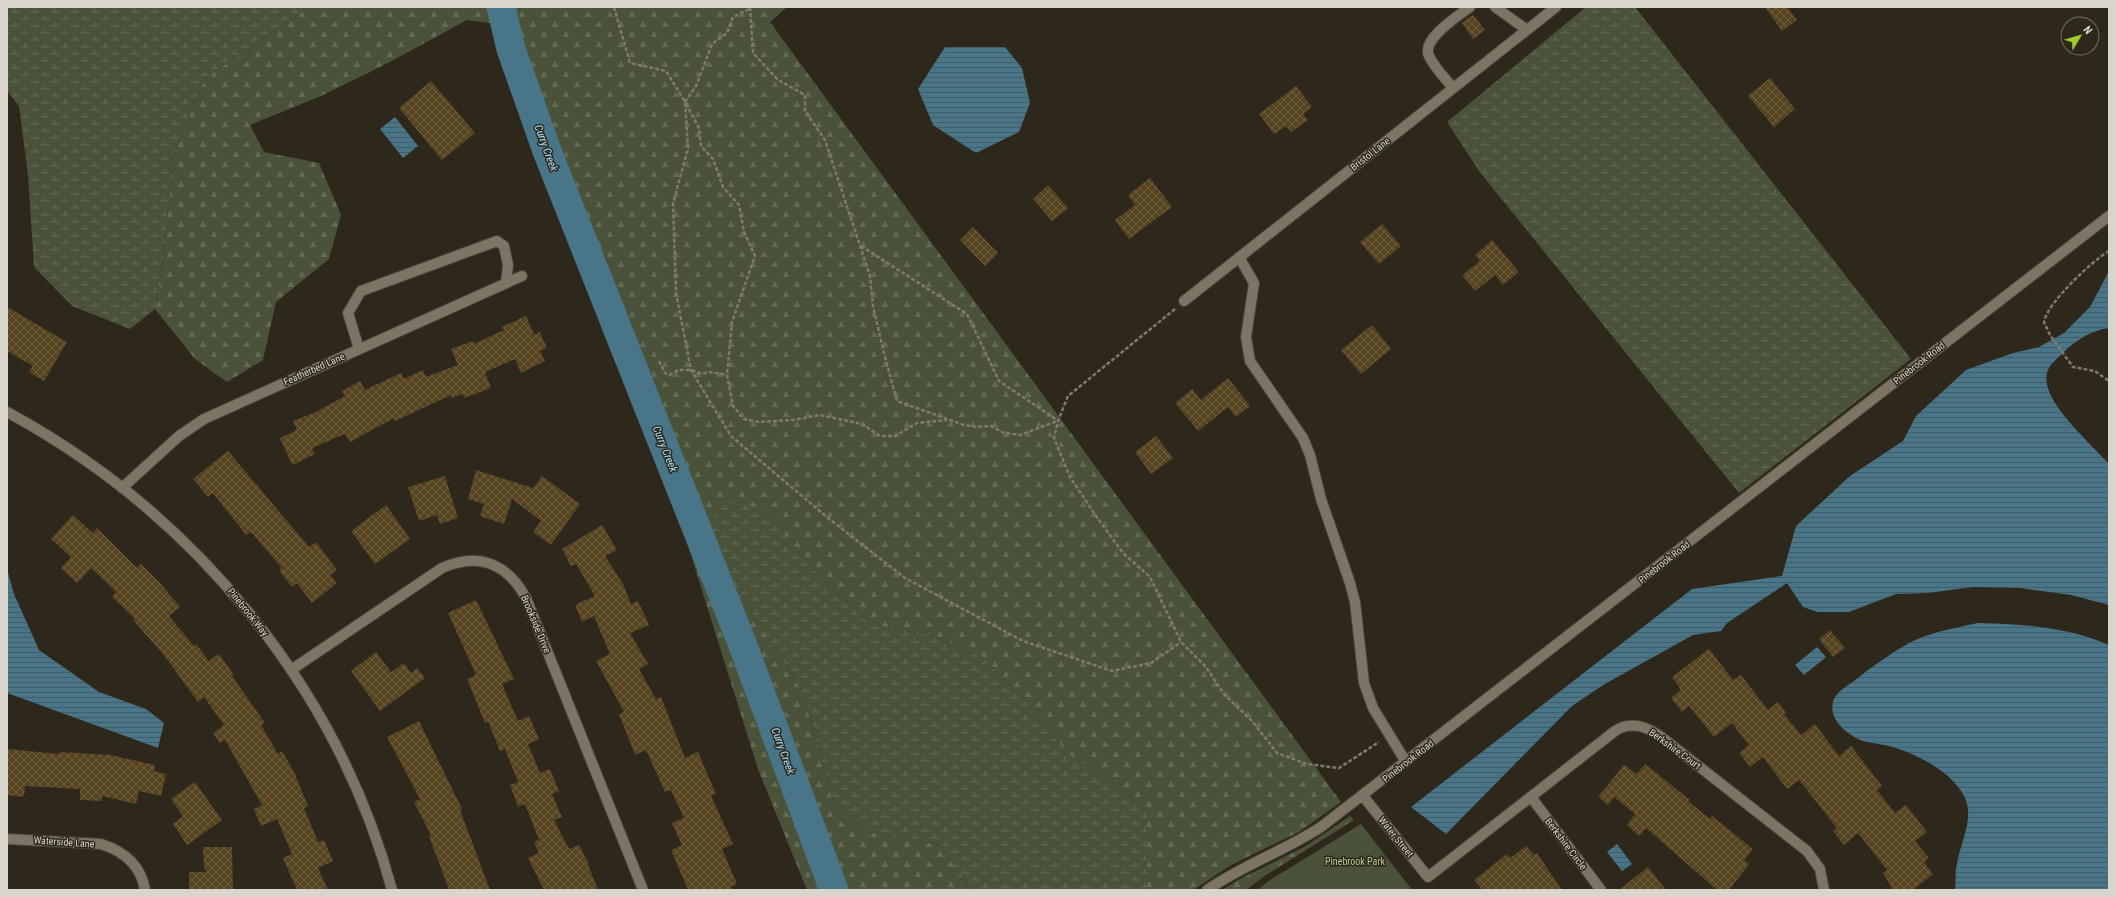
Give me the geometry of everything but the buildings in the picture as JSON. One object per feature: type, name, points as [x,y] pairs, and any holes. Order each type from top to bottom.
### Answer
[{"type":"street","points":[[1453,88],[1428,55],[1427,48],[1430,40],[1470,7]]},
{"type":"street","points":[[1495,7],[1527,30]]},
{"type":"street","name":"Bristol Lane","points":[[1184,301],[1556,7]]},
{"type":"street","name":"Pinebrook Road","points":[[1207,890],[1234,872],[1303,839],[1363,796],[2109,216]]},
{"type":"street","points":[[359,349],[348,313],[361,291],[497,241],[504,246],[508,265],[506,283]]},
{"type":"street","points":[[1239,257],[1254,283],[1246,337],[1250,361],[1303,438],[1310,455],[1321,499],[1352,589],[1364,684],[1373,708],[1406,762]]},
{"type":"street","name":"Featherbed Lane","points":[[122,488],[178,436],[204,419],[522,276]]},
{"type":"street","name":"Pinebrook Way","points":[[7,412],[67,447],[122,488],[160,520],[220,579],[265,633],[291,670],[318,713],[357,791],[375,835],[392,890]]},
{"type":"street","name":"Brookside Drive","points":[[291,670],[442,568],[456,562],[469,559],[498,567],[510,575],[526,598],[643,890]]},
{"type":"street","name":"Berkshire Court","points":[[1428,877],[1620,727],[1632,725],[1644,726],[1660,736],[1807,851],[1820,869],[1824,890]]},
{"type":"street","name":"Water Street","points":[[1363,796],[1428,877]]},
{"type":"street","name":"Berkshire Circle","points":[[1531,797],[1601,890]]},
{"type":"street","name":"Waterside Lane","points":[[7,839],[101,844],[115,849],[130,859],[139,870],[146,890]]},
{"type":"path","points":[[614,7],[630,63],[666,71],[685,102],[699,128],[701,146],[713,159],[723,187],[739,205],[744,232],[755,256],[732,322],[727,375],[731,389],[733,406],[737,412],[744,419],[759,422],[792,420],[820,415],[862,424],[880,436],[895,436],[917,423],[947,420]]},
{"type":"path","points":[[1058,421],[1020,435],[1004,433],[991,426],[976,427],[947,420],[897,401],[875,314],[870,276],[825,140],[805,111],[805,95],[778,80],[753,53],[750,8],[733,17],[727,33],[712,44],[696,86],[685,102],[688,148],[673,204],[676,293],[691,370],[731,436],[828,518],[905,578],[1023,641],[1112,670],[1151,663],[1181,642]]},
{"type":"path","points":[[860,245],[967,314],[999,381],[1058,421]]},
{"type":"path","points":[[2109,251],[2088,266],[2047,311],[2044,322],[2050,335],[2065,358],[2073,367],[2095,371],[2109,381]]},
{"type":"path","points":[[1184,301],[1068,396],[1058,421],[1054,438],[1070,477],[1123,553],[1150,577],[1181,642],[1206,667],[1224,694],[1254,722],[1277,753],[1307,764],[1339,768],[1390,735]]},
{"type":"path","points":[[659,361],[666,373],[670,375],[678,370],[691,370],[702,374],[709,372],[727,375]]},
{"type":"green space","points":[[7,7],[309,7],[205,78],[173,156],[164,253],[155,309],[130,329],[72,306],[34,267],[28,175],[19,106],[7,91]]},
{"type":"green space","points":[[309,7],[787,7],[770,22],[1341,802],[1299,832],[1231,865],[1193,890],[1145,890],[1147,887],[1147,811],[1108,779],[1069,755],[1025,701],[984,658],[933,636],[870,624],[812,568],[764,509],[744,601],[803,692],[834,805],[869,832],[940,845],[972,890],[807,890],[758,769],[654,437],[490,23],[467,20],[388,63],[321,96],[250,125],[264,152],[319,163],[341,215],[329,259],[276,302],[263,360],[227,382],[195,359],[155,309],[164,253],[173,156],[205,78]]},
{"type":"green space","points":[[1586,7],[1635,7],[1911,359],[1739,493],[1479,171],[1447,122]]},
{"type":"green space","points":[[724,500],[764,509],[812,568],[870,624],[933,636],[984,658],[1025,701],[1069,755],[1108,779],[1147,811],[1147,887],[1145,890],[972,890],[940,845],[869,832],[834,805],[803,692],[744,601],[705,535]]},
{"type":"green space","points":[[1350,816],[1354,820],[1266,875],[1246,890],[1222,890],[1238,880],[1306,846]]},
{"type":"green space","name":"Pinebrook Park","points":[[1361,824],[1412,890],[1257,890],[1270,880]]},
{"type":"water","points":[[945,47],[1005,47],[1022,68],[1030,103],[1019,132],[976,153],[933,125],[918,89]]},
{"type":"water","points":[[395,117],[418,146],[403,158],[380,129]]},
{"type":"water","points":[[2109,271],[2109,328],[2090,333],[2079,340],[2054,361],[2047,373],[2047,384],[2051,396],[2069,422],[2109,464],[2109,605],[2071,595],[2020,588],[1973,587],[1928,593],[1896,594],[1849,612],[1818,612],[1803,607],[1787,583],[1727,623],[1721,631],[1693,635],[1603,685],[1572,706],[1446,834],[1411,807],[1692,589],[1782,576],[1796,526],[1850,476],[1903,441],[1916,416],[1966,370],[2013,353],[2039,347],[2064,333],[2090,307]]},
{"type":"water","points":[[7,569],[14,594],[39,650],[99,692],[146,709],[164,723],[158,748],[7,693]]},
{"type":"water","points":[[1978,623],[2012,624],[2061,630],[2078,634],[2109,645],[2109,890],[1955,890],[1956,866],[1968,821],[1967,804],[1958,787],[1951,779],[1923,759],[1893,747],[1863,741],[1851,735],[1835,719],[1832,706],[1834,699],[1838,694],[1888,656],[1909,643],[1925,636]]},
{"type":"water","points":[[1817,647],[1826,657],[1804,675],[1795,665]]},
{"type":"water","points":[[1617,844],[1632,864],[1622,871],[1607,852]]},
{"type":"waterway","name":"Curry Creek","points":[[501,7],[511,49],[547,151],[742,643],[834,890]]}]
